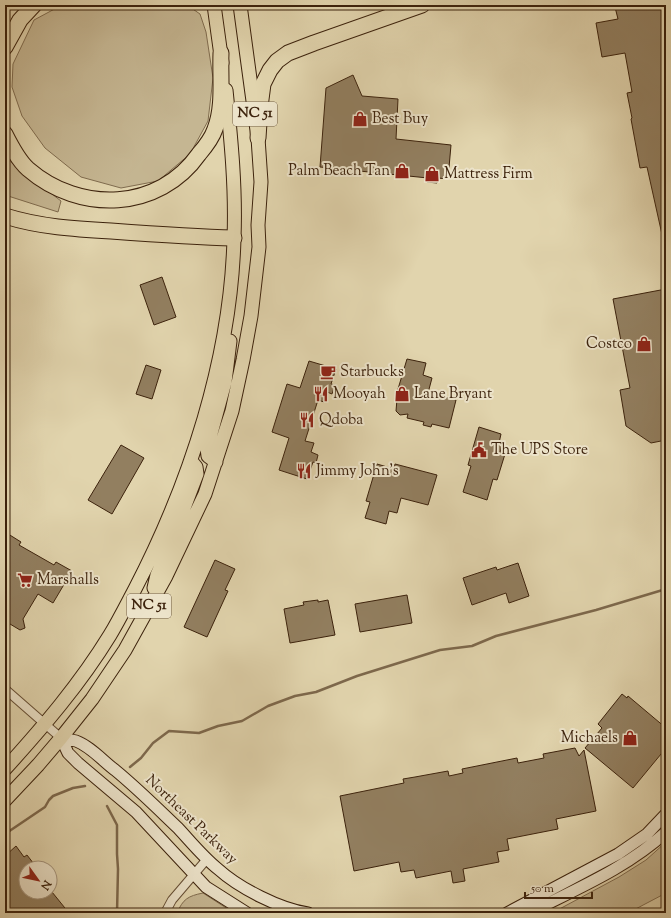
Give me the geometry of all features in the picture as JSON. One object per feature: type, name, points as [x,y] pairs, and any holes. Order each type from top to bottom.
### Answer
[{"type":"highway","points":[[5,47],[20,20],[34,5]]},
{"type":"highway","points":[[258,138],[263,84],[270,70],[282,57],[314,43],[422,5]]},
{"type":"highway","points":[[5,134],[27,169],[43,180],[72,195],[118,201],[153,192],[174,181],[191,166],[215,130],[220,113],[221,53]]},
{"type":"highway","points":[[5,216],[28,222],[70,228],[167,236],[234,238]]},
{"type":"main road","name":"NC 51","points":[[5,769],[46,724],[111,634],[161,535],[191,461],[208,404],[220,355],[227,313],[234,238],[231,142],[214,5]]},
{"type":"main road","name":"NC 51","points":[[5,800],[61,738],[92,699],[125,650],[166,576],[202,501],[232,411],[251,316],[259,247],[258,225],[261,182],[258,138],[240,5]]},
{"type":"main road","points":[[216,462],[208,456],[207,448],[225,382],[231,342],[227,313]]},
{"type":"main road","points":[[151,603],[157,575],[172,542],[197,474],[196,467],[191,461]]},
{"type":"street","name":"Northeast Parkway","points":[[5,689],[61,738],[68,753],[136,812],[206,887],[247,913]]},
{"type":"street","name":"Northeast Parkway","points":[[61,738],[77,742],[89,749],[128,781],[151,801],[207,859],[235,882],[258,895],[279,904],[308,913]]},
{"type":"street","points":[[507,913],[618,854],[647,834],[666,814]]},
{"type":"street","points":[[529,913],[626,863],[643,852],[666,832]]},
{"type":"street","points":[[165,913],[172,900],[207,859]]},
{"type":"shaded area","points":[[62,5],[187,5],[200,14],[206,32],[213,78],[208,121],[190,154],[158,181],[121,188],[81,177],[45,148],[22,116],[12,87],[13,64],[34,20]]},
{"type":"shaded area","points":[[5,154],[13,164],[61,201],[58,212],[5,195]]},
{"type":"shaded area","points":[[666,842],[666,893],[628,913],[552,913],[619,877],[646,860]]},
{"type":"shaded area","points":[[203,893],[234,913],[177,913],[184,901],[193,895]]},
{"type":"building","points":[[626,5],[666,5],[666,238],[663,239],[647,167],[640,168],[627,93],[632,92],[625,53],[602,57],[596,23],[618,19],[615,7]]},
{"type":"building","name":"Best Buy","points":[[353,75],[362,96],[398,99],[396,139],[451,145],[448,179],[438,178],[437,183],[427,182],[428,178],[320,167],[326,88]]},
{"type":"building","points":[[162,277],[176,317],[154,325],[140,285]]},
{"type":"building","name":"Costco","points":[[666,289],[666,440],[651,443],[626,426],[620,390],[630,388],[613,299]]},
{"type":"building","points":[[407,359],[426,363],[423,375],[432,378],[428,393],[456,400],[449,428],[432,424],[431,427],[423,425],[424,422],[407,418],[408,414],[400,415],[396,411],[397,399],[395,399]]},
{"type":"building","points":[[309,361],[336,369],[331,384],[335,385],[332,394],[327,392],[324,402],[318,400],[305,441],[314,443],[311,452],[318,455],[316,463],[313,462],[307,479],[279,470],[289,438],[272,432],[287,384],[300,388]]},
{"type":"building","points":[[146,365],[161,370],[152,399],[136,394]]},
{"type":"building","points":[[479,427],[501,434],[499,443],[502,444],[500,453],[505,454],[497,480],[493,479],[487,500],[463,492],[471,466],[468,465]]},
{"type":"building","points":[[121,445],[144,458],[112,514],[88,500]]},
{"type":"building","points":[[377,464],[394,469],[395,464],[437,475],[428,505],[401,498],[397,513],[389,511],[386,524],[365,518],[370,502],[366,501]]},
{"type":"building","name":"Marshalls","points":[[5,532],[21,542],[19,545],[54,565],[56,562],[72,571],[53,603],[38,594],[23,619],[25,628],[20,630],[5,621]]},
{"type":"building","points":[[215,560],[235,569],[225,590],[228,591],[207,637],[184,627]]},
{"type":"building","points":[[518,563],[529,596],[509,603],[506,593],[472,605],[463,578],[496,567],[497,570]]},
{"type":"building","points":[[407,595],[412,623],[360,632],[355,604]]},
{"type":"building","points":[[318,600],[318,602],[328,600],[335,635],[290,643],[284,609],[304,605],[303,602]]},
{"type":"building","name":"Michaels","points":[[622,694],[627,698],[628,696],[666,728],[666,748],[633,788],[585,748],[602,728],[598,724]]},
{"type":"building","points":[[575,748],[579,756],[584,750],[596,811],[556,819],[558,829],[507,839],[509,850],[497,852],[499,862],[463,869],[465,881],[453,883],[451,871],[416,878],[414,870],[401,872],[399,862],[354,871],[340,796],[404,783],[403,779],[448,771],[449,776],[463,773],[462,769],[517,758],[518,763],[544,758],[543,754]]},
{"type":"building","points":[[16,846],[24,857],[27,855],[31,860],[18,860],[18,900],[58,899],[69,913],[5,913],[5,856]]},
{"type":"waterway","points":[[130,767],[141,758],[153,743],[169,731],[199,733],[218,726],[242,721],[268,706],[295,696],[316,692],[357,676],[440,650],[472,646],[496,636],[596,610],[666,589]]},
{"type":"waterway","points":[[5,834],[45,807],[53,796],[73,788],[85,786]]},
{"type":"waterway","points":[[107,806],[117,825],[117,913]]},
{"type":"place","name":"Best Buy","points":[[360,119]]},
{"type":"place","name":"Palm Beach Tan","points":[[402,171]]},
{"type":"place","name":"Mattress Firm","points":[[432,174]]},
{"type":"place","name":"Costco","points":[[644,344]]},
{"type":"place","name":"Starbucks","points":[[328,372]]},
{"type":"place","name":"Mooyah","points":[[321,394]]},
{"type":"place","name":"Lane Bryant","points":[[402,394]]},
{"type":"place","name":"Qdoba","points":[[307,420]]},
{"type":"place","name":"The UPS Store","points":[[479,450]]},
{"type":"place","name":"Jimmy John's","points":[[304,471]]},
{"type":"place","name":"Marshalls","points":[[25,580]]},
{"type":"place","name":"Michaels","points":[[630,738]]}]
